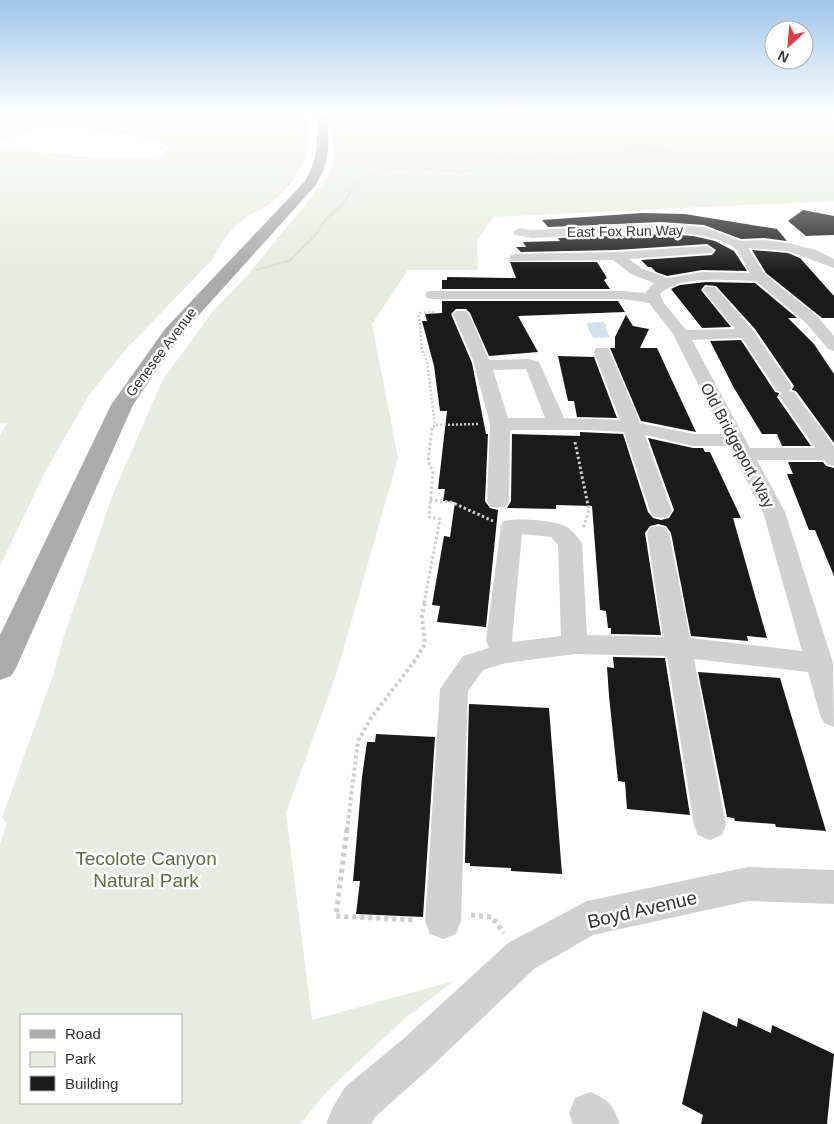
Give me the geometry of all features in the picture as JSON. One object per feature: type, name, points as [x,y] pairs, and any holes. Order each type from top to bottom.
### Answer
[{"type":"main road","name":"Genesee Avenue","points":[[0,668],[122,405],[172,333],[310,182],[319,167]]},
{"type":"street","name":"East Fox Run Way","points":[[519,232],[532,234],[680,228],[720,236],[739,245]]},
{"type":"street","points":[[834,264],[818,255],[784,245],[760,243],[739,245],[760,277],[812,320],[834,346]]},
{"type":"street","points":[[516,258],[616,256],[707,250]]},
{"type":"street","points":[[616,256],[660,290]]},
{"type":"street","points":[[432,295],[623,295],[660,290],[684,278],[760,277]]},
{"type":"street","name":"Old Bridgeport Way","points":[[660,290],[681,335],[774,512],[825,670],[834,714]]},
{"type":"street","points":[[710,290],[747,333],[831,457]]},
{"type":"street","points":[[461,314],[482,365],[500,424],[498,501]]},
{"type":"street","points":[[681,335],[747,333]]},
{"type":"street","points":[[602,352],[632,427],[660,522],[679,647],[710,825]]},
{"type":"street","points":[[482,365],[529,364],[533,366],[564,424]]},
{"type":"street","points":[[500,424],[632,427],[693,440],[739,447],[831,457]]},
{"type":"street","points":[[505,653],[499,640],[512,526],[558,531],[570,543],[574,644]]},
{"type":"street","points":[[443,921],[454,689],[473,663],[505,653],[574,644],[679,647],[825,670]]},
{"type":"street","name":"Boyd Avenue","points":[[346,1124],[360,1102],[416,1054],[521,956],[587,919],[748,884],[834,886]]},
{"type":"path","points":[[226,273],[263,269],[289,261],[317,233],[324,221],[341,206],[357,183],[369,175],[386,169],[419,168],[460,172],[478,167]]},
{"type":"path","points":[[461,314],[453,312],[420,313],[419,316],[422,350],[427,361],[436,425],[432,430],[428,462],[433,471],[429,517],[440,519],[422,616],[425,644],[416,659],[371,718],[358,741],[336,916],[464,922],[465,914],[492,917],[521,956]]},
{"type":"path","points":[[436,425],[500,424]]},
{"type":"path","points":[[564,424],[589,510],[585,525],[570,543]]},
{"type":"path","points":[[430,500],[451,502],[489,520],[512,526]]},
{"type":"green space","points":[[0,167],[301,167],[292,182],[271,203],[234,227],[222,242],[213,259],[126,349],[89,395],[45,472],[0,566],[0,436],[7,423],[0,424]]},
{"type":"green space","name":"Tecolote Canyon Natural Park","points":[[331,167],[834,167],[834,201],[494,217],[477,240],[478,270],[408,270],[372,324],[398,458],[336,675],[286,813],[312,1020],[454,981],[404,1019],[329,1089],[300,1124],[0,1124],[0,844],[7,823],[2,818],[53,675],[64,636],[113,494],[162,381],[213,311],[245,278],[328,177]]},
{"type":"water","points":[[603,322],[607,326],[605,327],[610,337],[593,338],[586,323]]},
{"type":"building","points":[[803,210],[834,216],[834,235],[806,236],[788,221]]},
{"type":"building","points":[[642,213],[685,214],[777,229],[787,241],[764,238],[741,239],[704,225],[661,222],[548,227],[542,220]]},
{"type":"building","points":[[666,234],[693,236],[715,241],[734,251],[747,271],[702,270],[667,276],[656,272],[641,260],[712,255],[716,250],[707,244],[616,250],[521,252],[516,247],[526,247],[523,242],[560,241],[558,238]]},
{"type":"building","points":[[752,250],[788,253],[800,258],[834,296],[834,318],[822,318],[766,273]]},
{"type":"building","points":[[510,262],[597,262],[607,278],[604,280],[610,289],[442,289],[442,280],[447,280],[447,277],[516,278]]},
{"type":"building","points":[[706,282],[755,283],[797,318],[788,318],[814,344],[834,374],[834,443],[796,391],[792,390],[794,386],[755,329],[716,286],[705,285],[701,290],[731,327],[702,328],[671,289],[680,285]]},
{"type":"building","points":[[442,301],[618,301],[625,312],[518,316],[538,352],[489,356],[470,313],[466,309],[456,309],[451,314],[472,363],[486,434],[488,434],[485,501],[490,508],[498,510],[486,627],[437,622],[440,606],[432,605],[444,536],[450,537],[455,502],[443,501],[445,489],[438,489],[447,411],[440,411],[434,366],[422,321],[427,321],[425,314],[442,313]]},
{"type":"building","points":[[626,315],[633,326],[649,329],[640,348],[657,348],[696,432],[641,421],[610,348],[615,348],[615,337]]},
{"type":"building","points":[[741,340],[775,392],[779,393],[777,397],[811,446],[782,446],[777,434],[762,434],[734,388],[710,341]]},
{"type":"building","points":[[558,356],[594,357],[617,418],[577,417],[574,401],[568,401]]},
{"type":"building","points":[[580,432],[623,434],[648,512],[653,518],[661,520],[669,518],[674,510],[648,438],[693,448],[703,448],[705,452],[710,452],[741,518],[733,518],[767,638],[747,636],[748,641],[691,636],[671,533],[666,526],[658,524],[650,526],[645,533],[661,635],[611,634],[611,628],[608,628],[606,611],[600,610],[592,506],[556,505],[556,509],[507,508],[511,501],[512,434],[580,436]]},
{"type":"building","points":[[788,462],[823,462],[826,466],[834,468],[834,576],[815,530],[809,530],[787,474],[793,474]]},
{"type":"building","points":[[613,657],[665,658],[690,815],[627,809],[625,782],[618,781],[609,696],[607,667],[614,668]]},
{"type":"building","points":[[698,672],[780,678],[826,831],[776,827],[775,824],[735,821],[734,818],[727,817]]},
{"type":"building","points":[[469,704],[549,708],[562,874],[511,871],[511,868],[470,866],[470,863],[465,863]]},
{"type":"building","points":[[376,734],[435,737],[423,917],[356,914],[360,881],[353,881],[362,777],[367,742],[375,742]]},
{"type":"building","points":[[703,1011],[737,1027],[738,1018],[771,1033],[772,1025],[834,1054],[827,1124],[701,1124],[703,1115],[682,1104]]}]
